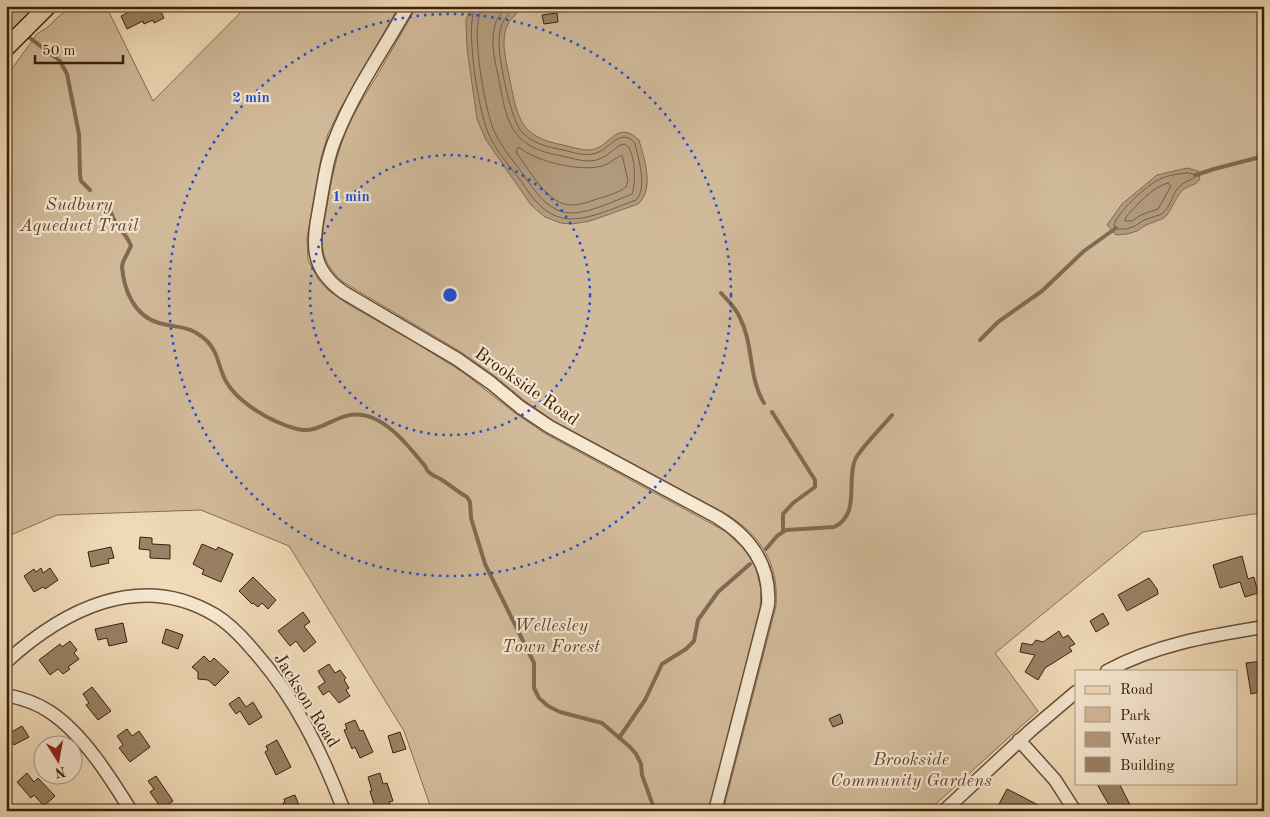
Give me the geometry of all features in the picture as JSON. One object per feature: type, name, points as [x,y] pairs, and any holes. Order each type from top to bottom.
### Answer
[{"type":"main road","points":[[6,48],[48,6]]},
{"type":"street","name":"Brookside Road","points":[[408,6],[352,103],[336,137],[325,172],[315,231],[314,246],[316,258],[324,274],[343,292],[457,359],[491,383],[520,407],[550,427],[717,517],[752,545],[765,570],[769,589],[768,605],[715,811]]},
{"type":"street","name":"Jackson Road","points":[[6,662],[51,626],[79,611],[102,602],[128,596],[148,596],[179,601],[205,610],[237,632],[272,673],[300,715],[316,745],[344,811]]},
{"type":"street","points":[[1109,670],[1147,652],[1176,643],[1264,627]]},
{"type":"street","points":[[944,811],[1019,740],[1075,693]]},
{"type":"street","points":[[6,695],[42,707],[64,724],[98,763],[131,811]]},
{"type":"street","points":[[1019,740],[1055,780],[1074,811]]},
{"type":"green space","points":[[6,6],[44,6],[6,47],[6,18],[9,9]]},
{"type":"green space","name":"Wellesley Town Forest","points":[[73,6],[106,6],[153,101],[247,6],[399,6],[339,111],[328,134],[321,158],[307,238],[308,260],[318,279],[328,290],[346,303],[464,373],[515,413],[546,434],[725,531],[745,550],[756,568],[761,590],[760,608],[709,811],[432,811],[404,731],[289,546],[201,510],[57,515],[6,537],[6,77],[37,34]]},
{"type":"green space","name":"Brookside Community Gardens","points":[[417,6],[1264,6],[1264,514],[1253,514],[1143,532],[995,653],[1038,711],[928,811],[723,811],[776,606],[775,577],[766,553],[759,542],[728,515],[554,421],[461,352],[343,282],[334,273],[324,256],[323,228],[334,172],[343,139],[358,108]]},
{"type":"water","points":[[471,6],[515,6],[518,8],[506,28],[504,48],[519,116],[529,131],[549,142],[586,150],[603,145],[618,133],[631,134],[639,140],[647,173],[647,182],[643,198],[638,204],[590,221],[572,224],[561,223],[545,217],[531,205],[486,140],[477,119],[467,49],[466,20]]},
{"type":"water","points":[[1187,168],[1198,171],[1200,179],[1180,193],[1164,218],[1127,234],[1116,235],[1107,225],[1122,204],[1157,175]]},
{"type":"building","points":[[141,6],[158,6],[164,18],[154,23],[153,20],[144,24],[143,21],[127,29],[121,16]]},
{"type":"building","points":[[557,13],[558,22],[544,24],[542,15]]},
{"type":"building","points":[[140,537],[152,538],[152,544],[170,545],[170,559],[150,558],[150,550],[139,549]]},
{"type":"building","points":[[202,544],[216,550],[218,547],[233,554],[221,582],[202,574],[204,570],[193,564]]},
{"type":"building","points":[[111,547],[114,558],[108,559],[109,563],[91,567],[88,552]]},
{"type":"building","points":[[1242,556],[1248,579],[1254,577],[1258,593],[1245,597],[1240,582],[1220,588],[1213,565]]},
{"type":"building","points":[[41,568],[43,573],[50,568],[58,580],[45,589],[43,587],[34,592],[24,576],[34,569],[36,572]]},
{"type":"building","points":[[253,577],[276,600],[268,609],[262,603],[258,607],[252,604],[239,591]]},
{"type":"building","points":[[1149,578],[1157,589],[1158,594],[1127,611],[1118,595]]},
{"type":"building","points":[[303,612],[310,622],[304,626],[316,642],[304,652],[296,641],[290,646],[278,631]]},
{"type":"building","points":[[1103,613],[1109,624],[1096,632],[1090,621]]},
{"type":"building","points":[[123,623],[127,642],[109,646],[107,638],[98,640],[95,629]]},
{"type":"building","points":[[166,629],[183,635],[178,649],[162,643]]},
{"type":"building","points":[[1059,631],[1063,638],[1068,635],[1075,644],[1069,647],[1072,651],[1045,668],[1038,680],[1025,672],[1035,655],[1020,652],[1022,643],[1032,645],[1036,640],[1043,642]]},
{"type":"building","points":[[70,641],[77,650],[74,653],[79,659],[68,667],[70,669],[63,674],[58,669],[50,675],[39,660],[60,644],[62,647]]},
{"type":"building","points":[[204,656],[210,662],[214,658],[229,672],[215,686],[208,680],[198,679],[198,672],[192,667]]},
{"type":"building","points":[[1264,661],[1264,691],[1251,694],[1246,663]]},
{"type":"building","points":[[329,664],[335,673],[340,670],[346,678],[344,680],[349,688],[346,690],[350,696],[339,703],[329,691],[323,695],[318,687],[325,682],[318,671]]},
{"type":"building","points":[[92,687],[111,711],[98,720],[86,705],[89,703],[83,694]]},
{"type":"building","points":[[239,697],[246,707],[253,702],[262,717],[249,725],[240,711],[236,714],[229,704]]},
{"type":"building","points":[[840,714],[843,723],[833,727],[829,719]]},
{"type":"building","points":[[355,720],[360,731],[363,730],[373,752],[360,758],[355,747],[352,749],[344,730],[347,729],[345,724]]},
{"type":"building","points":[[22,726],[29,737],[14,745],[8,734]]},
{"type":"building","points":[[127,729],[132,736],[139,731],[150,747],[130,762],[119,748],[123,745],[117,736]]},
{"type":"building","points":[[400,732],[406,749],[393,753],[388,736]]},
{"type":"building","points":[[277,740],[291,767],[276,775],[265,752],[268,750],[266,746]]},
{"type":"building","points":[[27,773],[32,779],[32,784],[44,784],[55,796],[44,806],[34,795],[31,798],[17,782]]},
{"type":"building","points":[[380,773],[383,784],[387,783],[393,801],[389,802],[391,808],[376,811],[368,777]]},
{"type":"building","points":[[156,776],[173,801],[162,809],[150,792],[154,789],[148,781]]},
{"type":"building","points":[[1101,784],[1120,784],[1133,811],[1120,811],[1118,806],[1112,810],[1098,786]]},
{"type":"building","points":[[1007,789],[1049,811],[1006,811],[998,806]]},
{"type":"building","points":[[295,795],[301,811],[286,811],[283,803],[285,802],[284,799]]},
{"type":"waterway","points":[[30,38],[60,61],[67,74],[79,134],[81,181],[90,190]]},
{"type":"waterway","points":[[1196,175],[1264,156]]},
{"type":"waterway","points":[[104,202],[131,246],[122,267],[125,284],[132,301],[143,315],[150,320],[189,329],[207,341],[215,353],[228,384],[244,402],[265,416],[297,429],[307,430],[316,428],[351,415],[373,418],[388,427],[401,439],[430,473],[467,497],[470,502],[471,518],[485,564],[534,663],[534,688],[539,698],[548,706],[560,712],[602,723],[630,747],[641,764],[642,775],[655,811]]},
{"type":"waterway","points":[[980,340],[998,322],[1042,291],[1084,251],[1116,228]]},
{"type":"waterway","points":[[721,293],[738,314],[744,328],[755,383],[764,403]]},
{"type":"waterway","points":[[772,412],[815,480],[815,487],[793,503],[783,514],[783,532]]},
{"type":"waterway","points":[[766,549],[777,536],[786,530],[834,527],[842,521],[850,506],[855,460],[866,444],[892,415]]},
{"type":"waterway","points":[[619,738],[645,700],[662,664],[686,649],[694,641],[698,620],[718,592],[750,564]]},
{"type":"park label","name":"Sudbury Aqueduct Trail","points":[[79,214]]}]
